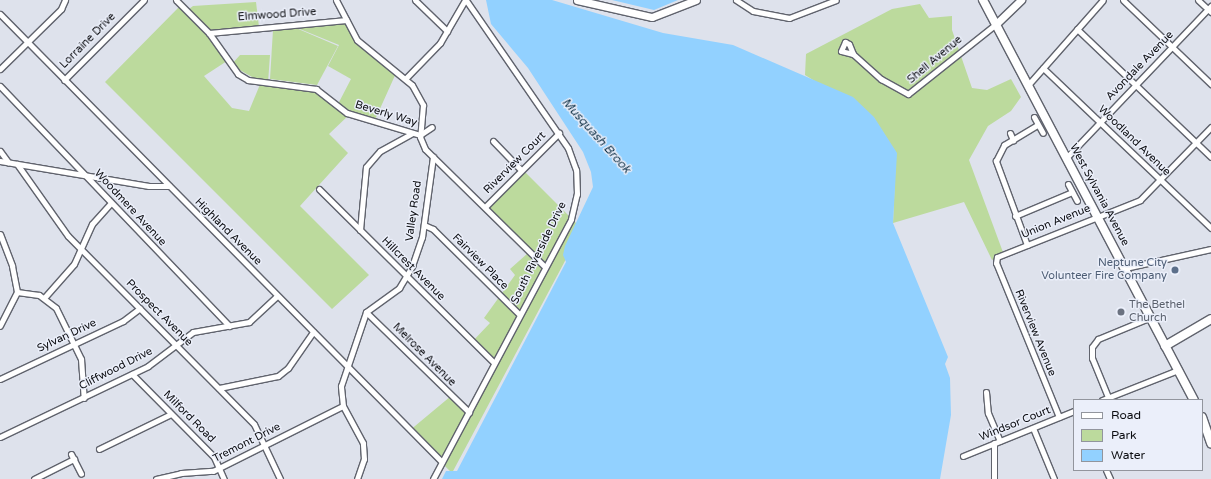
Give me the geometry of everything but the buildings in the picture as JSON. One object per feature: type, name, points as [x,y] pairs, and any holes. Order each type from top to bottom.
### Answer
[{"type":"main road","name":"West Sylvania Avenue","points":[[983,0],[1193,399]]},
{"type":"main road","points":[[1165,346],[1211,319]]},
{"type":"main road","points":[[1203,418],[1211,430]]},
{"type":"main road","points":[[1203,419],[1211,443]]},
{"type":"street","points":[[0,69],[27,43],[65,0]]},
{"type":"street","name":"Lorraine Drive","points":[[64,80],[144,0]]},
{"type":"street","name":"Beverly Way","points":[[176,0],[209,33],[236,73],[248,80],[316,89],[347,113],[420,135]]},
{"type":"street","points":[[336,0],[357,40],[406,78],[423,105],[420,135],[433,157],[546,267]]},
{"type":"street","points":[[415,0],[447,30]]},
{"type":"street","points":[[406,78],[447,30],[466,0]]},
{"type":"street","name":"South Riverside Drive","points":[[433,479],[546,267],[570,219],[577,194],[574,162],[559,133],[466,0]]},
{"type":"street","points":[[577,0],[645,17],[663,15],[696,0]]},
{"type":"street","points":[[736,0],[749,10],[789,18],[836,0]]},
{"type":"street","points":[[996,24],[1021,0]]},
{"type":"street","points":[[1028,84],[1103,0]]},
{"type":"street","points":[[1123,0],[1211,84]]},
{"type":"street","points":[[1198,0],[1210,9]]},
{"type":"street","name":"Avondale Avenue","points":[[1067,157],[1210,9]]},
{"type":"street","name":"Highland Avenue","points":[[0,14],[168,186],[442,462]]},
{"type":"street","name":"Elmwood Drive","points":[[209,33],[346,20]]},
{"type":"street","name":"Shell Avenue","points":[[853,54],[865,67],[903,93],[913,93],[996,24]]},
{"type":"street","points":[[1077,29],[1211,157]]},
{"type":"street","name":"Woodland Avenue","points":[[1043,68],[1211,228]]},
{"type":"street","name":"Woodmere Avenue","points":[[0,86],[86,176],[110,204],[230,326]]},
{"type":"street","points":[[1034,118],[1043,133]]},
{"type":"street","points":[[1027,244],[1015,216],[996,161],[1001,148],[1037,125]]},
{"type":"street","points":[[420,135],[432,127]]},
{"type":"street","name":"Union Avenue","points":[[997,257],[1140,200],[1211,128]]},
{"type":"street","points":[[360,230],[366,167],[380,151],[412,133]]},
{"type":"street","name":"Riverview Court","points":[[485,207],[559,133]]},
{"type":"street","points":[[1010,133],[1014,140]]},
{"type":"street","points":[[493,142],[521,170]]},
{"type":"street","points":[[0,151],[8,162]]},
{"type":"street","name":"Valley Road","points":[[366,312],[399,288],[406,276],[424,225],[433,157]]},
{"type":"street","points":[[0,161],[86,176],[168,186]]},
{"type":"street","name":"Prospect Avenue","points":[[16,164],[59,225],[254,424],[266,444],[280,479]]},
{"type":"street","points":[[1068,184],[1077,200]]},
{"type":"street","name":"Hillcrest Avenue","points":[[319,188],[494,363]]},
{"type":"street","points":[[1015,216],[1072,192]]},
{"type":"street","points":[[44,298],[70,270],[82,249],[94,220],[110,204]]},
{"type":"street","name":"Fairview Place","points":[[424,225],[433,229],[520,314]]},
{"type":"street","points":[[0,234],[12,266],[17,292],[0,326]]},
{"type":"street","points":[[1125,268],[1211,249]]},
{"type":"street","name":"Riverview Avenue","points":[[997,257],[996,263],[1059,417]]},
{"type":"street","points":[[17,292],[44,298],[56,308],[82,364],[84,398]]},
{"type":"street","name":"Cliffwood Drive","points":[[0,437],[84,398],[156,361],[176,344],[198,329],[230,326],[249,322],[277,296]]},
{"type":"street","name":"Sylvan Drive","points":[[0,379],[123,321],[140,308]]},
{"type":"street","points":[[357,479],[364,459],[363,443],[343,406],[341,386],[366,312]]},
{"type":"street","name":"Melrose Avenue","points":[[366,312],[468,412]]},
{"type":"street","points":[[1108,397],[1092,358],[1092,347],[1098,339],[1151,318]]},
{"type":"street","points":[[219,388],[278,376],[288,368],[313,332]]},
{"type":"street","points":[[1104,399],[1178,370]]},
{"type":"street","name":"Milford Road","points":[[132,374],[214,457],[224,479]]},
{"type":"street","points":[[986,392],[988,413],[1000,441]]},
{"type":"street","name":"Tremont Drive","points":[[156,479],[199,474],[220,468],[343,406]]},
{"type":"street","name":"Windsor Court","points":[[963,456],[1073,411]]},
{"type":"street","points":[[99,449],[171,414]]},
{"type":"street","points":[[1033,428],[1054,479]]},
{"type":"street","points":[[994,443],[994,479]]},
{"type":"street","points":[[34,479],[72,457],[81,474]]},
{"type":"green space","points":[[256,2],[259,27],[209,36],[227,61],[204,76],[232,108],[249,111],[261,82],[231,65],[240,55],[270,55],[268,83],[317,89],[337,106],[351,79],[328,66],[339,45],[290,25],[346,20],[360,43],[397,71],[374,122],[350,114],[329,134],[348,153],[300,206],[369,275],[332,309],[105,82],[179,7],[185,12],[193,6]]},
{"type":"green space","points":[[920,4],[929,18],[952,16],[952,30],[972,88],[987,90],[1011,79],[1021,97],[1011,111],[988,126],[969,160],[1004,255],[992,260],[964,202],[893,223],[896,153],[874,118],[805,75],[806,54],[892,9]]},
{"type":"green space","points":[[296,28],[338,46],[317,85],[270,79],[273,30]]},
{"type":"green space","points":[[523,170],[582,229],[452,473],[409,431],[451,396],[469,414],[494,366],[471,343],[490,323],[484,318],[515,275],[510,269],[528,253],[485,209]]},
{"type":"water","name":"Musquash Brook","points":[[486,0],[552,0],[663,33],[733,45],[853,97],[874,117],[897,153],[893,223],[948,357],[945,364],[950,378],[951,415],[940,479],[442,479],[446,471],[457,471],[566,262],[563,255],[565,246],[593,187],[591,172],[583,152],[528,68],[491,24]]},
{"type":"water","points":[[612,0],[678,0],[654,10]]},
{"type":"place","name":"Neptune City Volunteer Fire Company","points":[[1175,270]]},
{"type":"place","name":"The Bethel Church","points":[[1121,312]]}]
